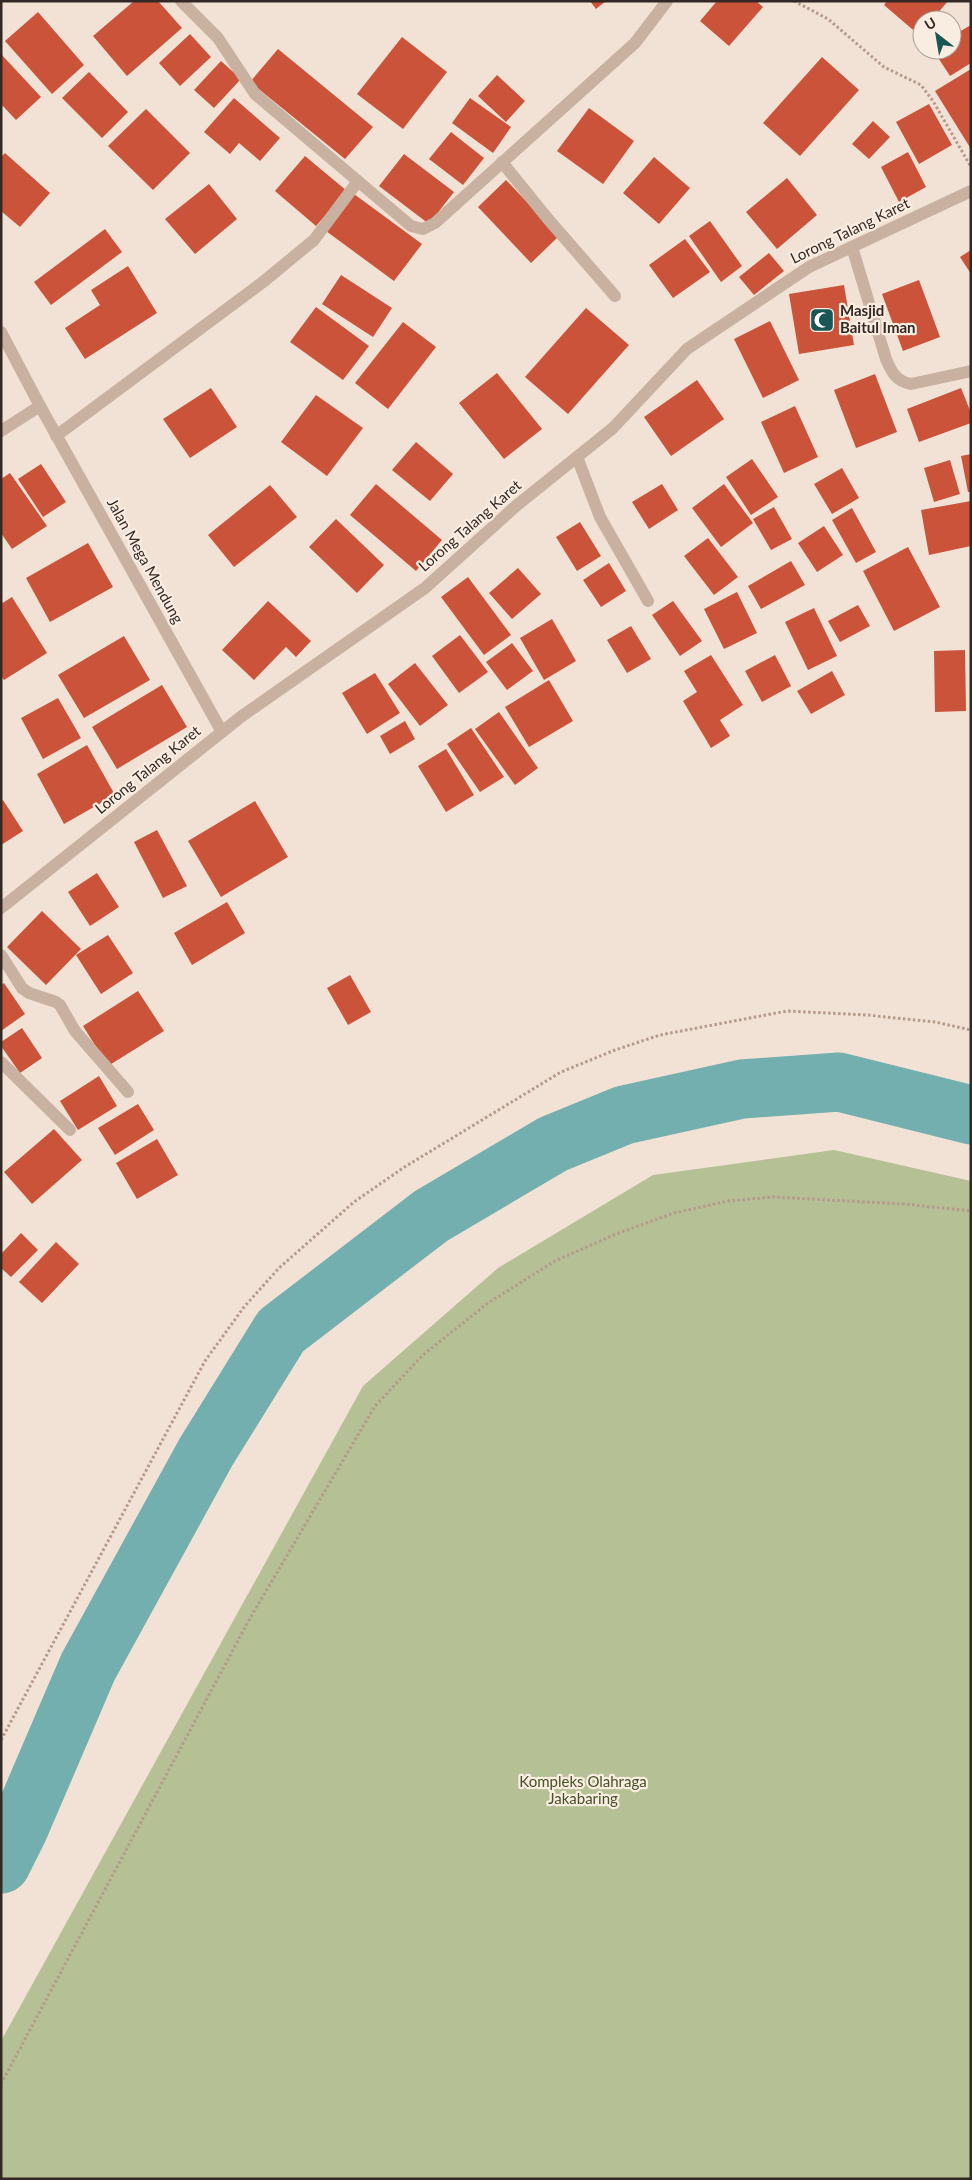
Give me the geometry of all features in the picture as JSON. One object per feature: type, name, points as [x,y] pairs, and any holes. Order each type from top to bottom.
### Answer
[{"type":"street","points":[[181,1],[218,38],[255,94],[411,226],[423,229],[435,223],[635,43],[667,1]]},
{"type":"street","points":[[502,162],[548,219],[615,296]]},
{"type":"street","points":[[56,436],[262,282],[314,240],[358,181]]},
{"type":"street","name":"Lorong Talang Karet","points":[[1,908],[222,732],[425,588],[516,506],[613,428],[687,349],[809,267],[971,191]]},
{"type":"street","points":[[852,247],[886,359],[894,376],[902,382],[911,384],[971,371]]},
{"type":"street","name":"Jalan Mega Mendung","points":[[1,332],[56,436],[222,732]]},
{"type":"street","points":[[1,431],[40,406]]},
{"type":"street","points":[[577,457],[600,517],[648,601]]},
{"type":"street","points":[[1,955],[22,988],[29,993],[60,1005],[75,1031],[128,1092]]},
{"type":"street","points":[[1,1062],[70,1130]]},
{"type":"path","points":[[794,1],[828,19],[884,67],[921,86],[932,100],[971,167]]},
{"type":"path","points":[[1,1740],[205,1361],[244,1307],[279,1268],[354,1202],[403,1168],[561,1072],[615,1050],[660,1035],[787,1010],[935,1022],[971,1030]]},
{"type":"path","points":[[1,2084],[249,1620],[374,1406],[423,1355],[488,1303],[555,1260],[616,1234],[674,1213],[728,1201],[773,1197],[904,1204],[971,1211]]},
{"type":"green space","name":"Kompleks Olahraga Jakabaring","points":[[834,1150],[971,1181],[971,2179],[1,2179],[1,2041],[363,1386],[498,1268],[653,1175]]},
{"type":"building","points":[[134,1],[158,1],[182,28],[127,76],[93,36]]},
{"type":"building","points":[[590,1],[606,1],[596,9]]},
{"type":"building","points":[[717,1],[756,1],[763,7],[729,46],[700,21]]},
{"type":"building","points":[[887,1],[948,1],[940,10],[912,10],[912,29],[884,5]]},
{"type":"building","points":[[38,12],[84,65],[52,94],[5,41]]},
{"type":"building","points":[[971,25],[971,63],[950,76],[940,60],[962,60],[962,30]]},
{"type":"building","points":[[190,34],[211,57],[180,86],[159,63]]},
{"type":"building","points":[[402,37],[447,72],[403,129],[357,94]]},
{"type":"building","points":[[278,49],[373,127],[345,159],[250,82]]},
{"type":"building","points":[[1,54],[41,97],[16,120],[1,104]]},
{"type":"building","points":[[822,57],[859,90],[800,156],[763,123]]},
{"type":"building","points":[[221,61],[241,79],[214,108],[194,90]]},
{"type":"building","points":[[971,69],[971,149],[935,91]]},
{"type":"building","points":[[89,72],[128,112],[102,138],[62,98]]},
{"type":"building","points":[[497,75],[525,101],[506,122],[478,96]]},
{"type":"building","points":[[234,98],[280,138],[260,161],[239,143],[230,154],[204,132]]},
{"type":"building","points":[[470,98],[511,127],[493,153],[452,123]]},
{"type":"building","points":[[929,104],[952,145],[919,164],[896,122]]},
{"type":"building","points":[[589,108],[634,141],[603,184],[557,151]]},
{"type":"building","points":[[146,109],[190,153],[153,190],[108,146]]},
{"type":"building","points":[[873,121],[890,137],[869,159],[852,144]]},
{"type":"building","points":[[451,132],[484,158],[463,185],[429,159]]},
{"type":"building","points":[[908,152],[926,187],[899,202],[881,167]]},
{"type":"building","points":[[5,153],[50,193],[20,227],[1,211],[1,157]]},
{"type":"building","points":[[404,154],[454,192],[429,224],[379,186]]},
{"type":"building","points":[[305,156],[347,191],[316,226],[275,191]]},
{"type":"building","points":[[654,157],[690,188],[659,224],[623,193]]},
{"type":"building","points":[[787,178],[817,215],[777,249],[746,212]]},
{"type":"building","points":[[506,180],[559,236],[531,263],[478,207]]},
{"type":"building","points":[[209,184],[237,219],[195,254],[165,219]]},
{"type":"building","points":[[354,194],[422,244],[394,281],[326,231]]},
{"type":"building","points":[[710,221],[742,266],[721,282],[689,236]]},
{"type":"building","points":[[105,229],[122,252],[51,305],[34,282]]},
{"type":"building","points":[[685,239],[710,272],[673,298],[649,265]]},
{"type":"building","points":[[971,250],[971,274],[960,257]]},
{"type":"building","points":[[769,253],[784,271],[754,295],[739,277]]},
{"type":"building","points":[[128,266],[157,313],[85,359],[65,328],[100,305],[91,290]]},
{"type":"building","points":[[341,275],[392,308],[373,337],[322,304]]},
{"type":"building","points":[[919,280],[940,337],[903,351],[882,294]]},
{"type":"building","name":"Masjid Baitul Iman","points":[[844,285],[854,345],[799,354],[789,294]]},
{"type":"building","points":[[316,307],[369,346],[343,380],[290,342]]},
{"type":"building","points":[[586,308],[629,345],[568,414],[525,377]]},
{"type":"building","points":[[770,321],[799,380],[763,398],[734,339]]},
{"type":"building","points":[[403,322],[436,347],[388,409],[355,383]]},
{"type":"building","points":[[497,373],[542,429],[504,459],[459,403]]},
{"type":"building","points":[[875,374],[897,432],[856,448],[834,390]]},
{"type":"building","points":[[697,380],[724,419],[671,456],[644,417]]},
{"type":"building","points":[[211,388],[237,427],[190,458],[163,419]]},
{"type":"building","points":[[961,388],[971,413],[971,423],[919,442],[907,409]]},
{"type":"building","points":[[316,395],[363,428],[327,476],[281,442]]},
{"type":"building","points":[[795,406],[818,457],[784,473],[761,422]]},
{"type":"building","points":[[416,442],[453,474],[430,501],[392,470]]},
{"type":"building","points":[[971,454],[971,492],[968,492],[961,456]]},
{"type":"building","points":[[752,459],[778,497],[751,515],[726,477]]},
{"type":"building","points":[[950,460],[960,494],[934,502],[924,468]]},
{"type":"building","points":[[41,464],[66,502],[43,517],[18,479]]},
{"type":"building","points":[[842,468],[859,498],[832,514],[814,484]]},
{"type":"building","points":[[10,473],[47,526],[12,549],[1,533],[1,479]]},
{"type":"building","points":[[376,484],[442,540],[416,571],[350,515]]},
{"type":"building","points":[[662,484],[678,510],[649,529],[632,502]]},
{"type":"building","points":[[724,484],[753,523],[721,547],[692,508]]},
{"type":"building","points":[[270,485],[297,517],[234,567],[208,535]]},
{"type":"building","points":[[971,501],[971,546],[929,555],[921,510]]},
{"type":"building","points":[[774,507],[792,539],[771,550],[753,519]]},
{"type":"building","points":[[852,508],[876,552],[856,563],[832,520]]},
{"type":"building","points":[[336,519],[384,565],[357,593],[309,547]]},
{"type":"building","points":[[580,522],[601,556],[577,571],[556,537]]},
{"type":"building","points":[[824,526],[843,555],[817,572],[798,543]]},
{"type":"building","points":[[708,538],[738,577],[714,595],[684,556]]},
{"type":"building","points":[[88,543],[113,587],[50,622],[26,578]]},
{"type":"building","points":[[908,547],[940,607],[894,631],[863,571]]},
{"type":"building","points":[[791,561],[805,585],[761,609],[748,586]]},
{"type":"building","points":[[609,563],[626,591],[601,607],[583,580]]},
{"type":"building","points":[[518,568],[541,594],[512,619],[489,593]]},
{"type":"building","points":[[468,577],[511,635],[484,655],[441,597]]},
{"type":"building","points":[[737,592],[757,633],[724,649],[704,609]]},
{"type":"building","points":[[12,597],[47,653],[4,680],[1,676],[1,604]]},
{"type":"building","points":[[268,601],[311,641],[296,657],[286,647],[254,680],[222,650]]},
{"type":"building","points":[[673,601],[702,641],[680,656],[652,615]]},
{"type":"building","points":[[858,605],[870,626],[840,642],[828,621]]},
{"type":"building","points":[[814,608],[837,656],[808,670],[785,622]]},
{"type":"building","points":[[552,619],[576,661],[544,680],[520,638]]},
{"type":"building","points":[[631,626],[651,659],[627,673],[607,640]]},
{"type":"building","points":[[460,635],[488,672],[459,693],[432,656]]},
{"type":"building","points":[[124,636],[150,680],[84,718],[58,675]]},
{"type":"building","points":[[512,643],[533,671],[507,690],[486,662]]},
{"type":"building","points":[[965,650],[966,711],[935,712],[934,651]]},
{"type":"building","points":[[711,655],[743,705],[720,720],[730,736],[711,748],[683,701],[697,692],[684,671]]},
{"type":"building","points":[[775,655],[791,686],[762,702],[745,671]]},
{"type":"building","points":[[415,663],[448,705],[420,726],[388,684]]},
{"type":"building","points":[[832,671],[845,695],[811,714],[797,691]]},
{"type":"building","points":[[375,673],[400,713],[367,734],[342,693]]},
{"type":"building","points":[[549,680],[573,721],[529,747],[505,707]]},
{"type":"building","points":[[162,685],[187,727],[117,769],[92,727]]},
{"type":"building","points":[[58,698],[81,738],[43,759],[21,718]]},
{"type":"building","points":[[499,712],[538,768],[515,785],[475,729]]},
{"type":"building","points":[[405,721],[415,739],[390,754],[380,736]]},
{"type":"building","points":[[471,728],[504,777],[480,792],[447,744]]},
{"type":"building","points":[[87,745],[115,795],[64,824],[37,774]]},
{"type":"building","points":[[446,749],[474,795],[446,812],[418,766]]},
{"type":"building","points":[[3,800],[23,831],[1,845],[1,802]]},
{"type":"building","points":[[255,801],[288,857],[221,897],[188,841]]},
{"type":"building","points":[[157,830],[187,886],[163,898],[134,842]]},
{"type":"building","points":[[97,873],[119,907],[90,926],[68,892]]},
{"type":"building","points":[[227,902],[245,933],[192,965],[174,933]]},
{"type":"building","points":[[42,911],[81,949],[46,985],[7,947]]},
{"type":"building","points":[[108,935],[133,973],[101,994],[76,955]]},
{"type":"building","points":[[350,975],[371,1012],[348,1025],[327,988]]},
{"type":"building","points":[[4,983],[25,1014],[1,1031],[1,985]]},
{"type":"building","points":[[138,991],[164,1031],[108,1066],[83,1026]]},
{"type":"building","points":[[22,1028],[42,1058],[20,1073],[1,1046],[1,1042]]},
{"type":"building","points":[[99,1076],[117,1106],[78,1130],[60,1101]]},
{"type":"building","points":[[138,1104],[154,1130],[115,1155],[98,1128]]},
{"type":"building","points":[[54,1129],[82,1160],[32,1204],[4,1172]]},
{"type":"building","points":[[157,1139],[178,1175],[137,1199],[116,1163]]},
{"type":"building","points":[[21,1233],[38,1250],[11,1277],[1,1268],[1,1254]]},
{"type":"building","points":[[56,1242],[79,1264],[42,1303],[19,1282]]},
{"type":"waterway","points":[[1,1864],[19,1828],[88,1667],[206,1452],[281,1331],[431,1216],[553,1144],[624,1115],[742,1089],[839,1082],[971,1115]]},
{"type":"place","name":"Masjid Baitul Iman","points":[[822,320]]}]
